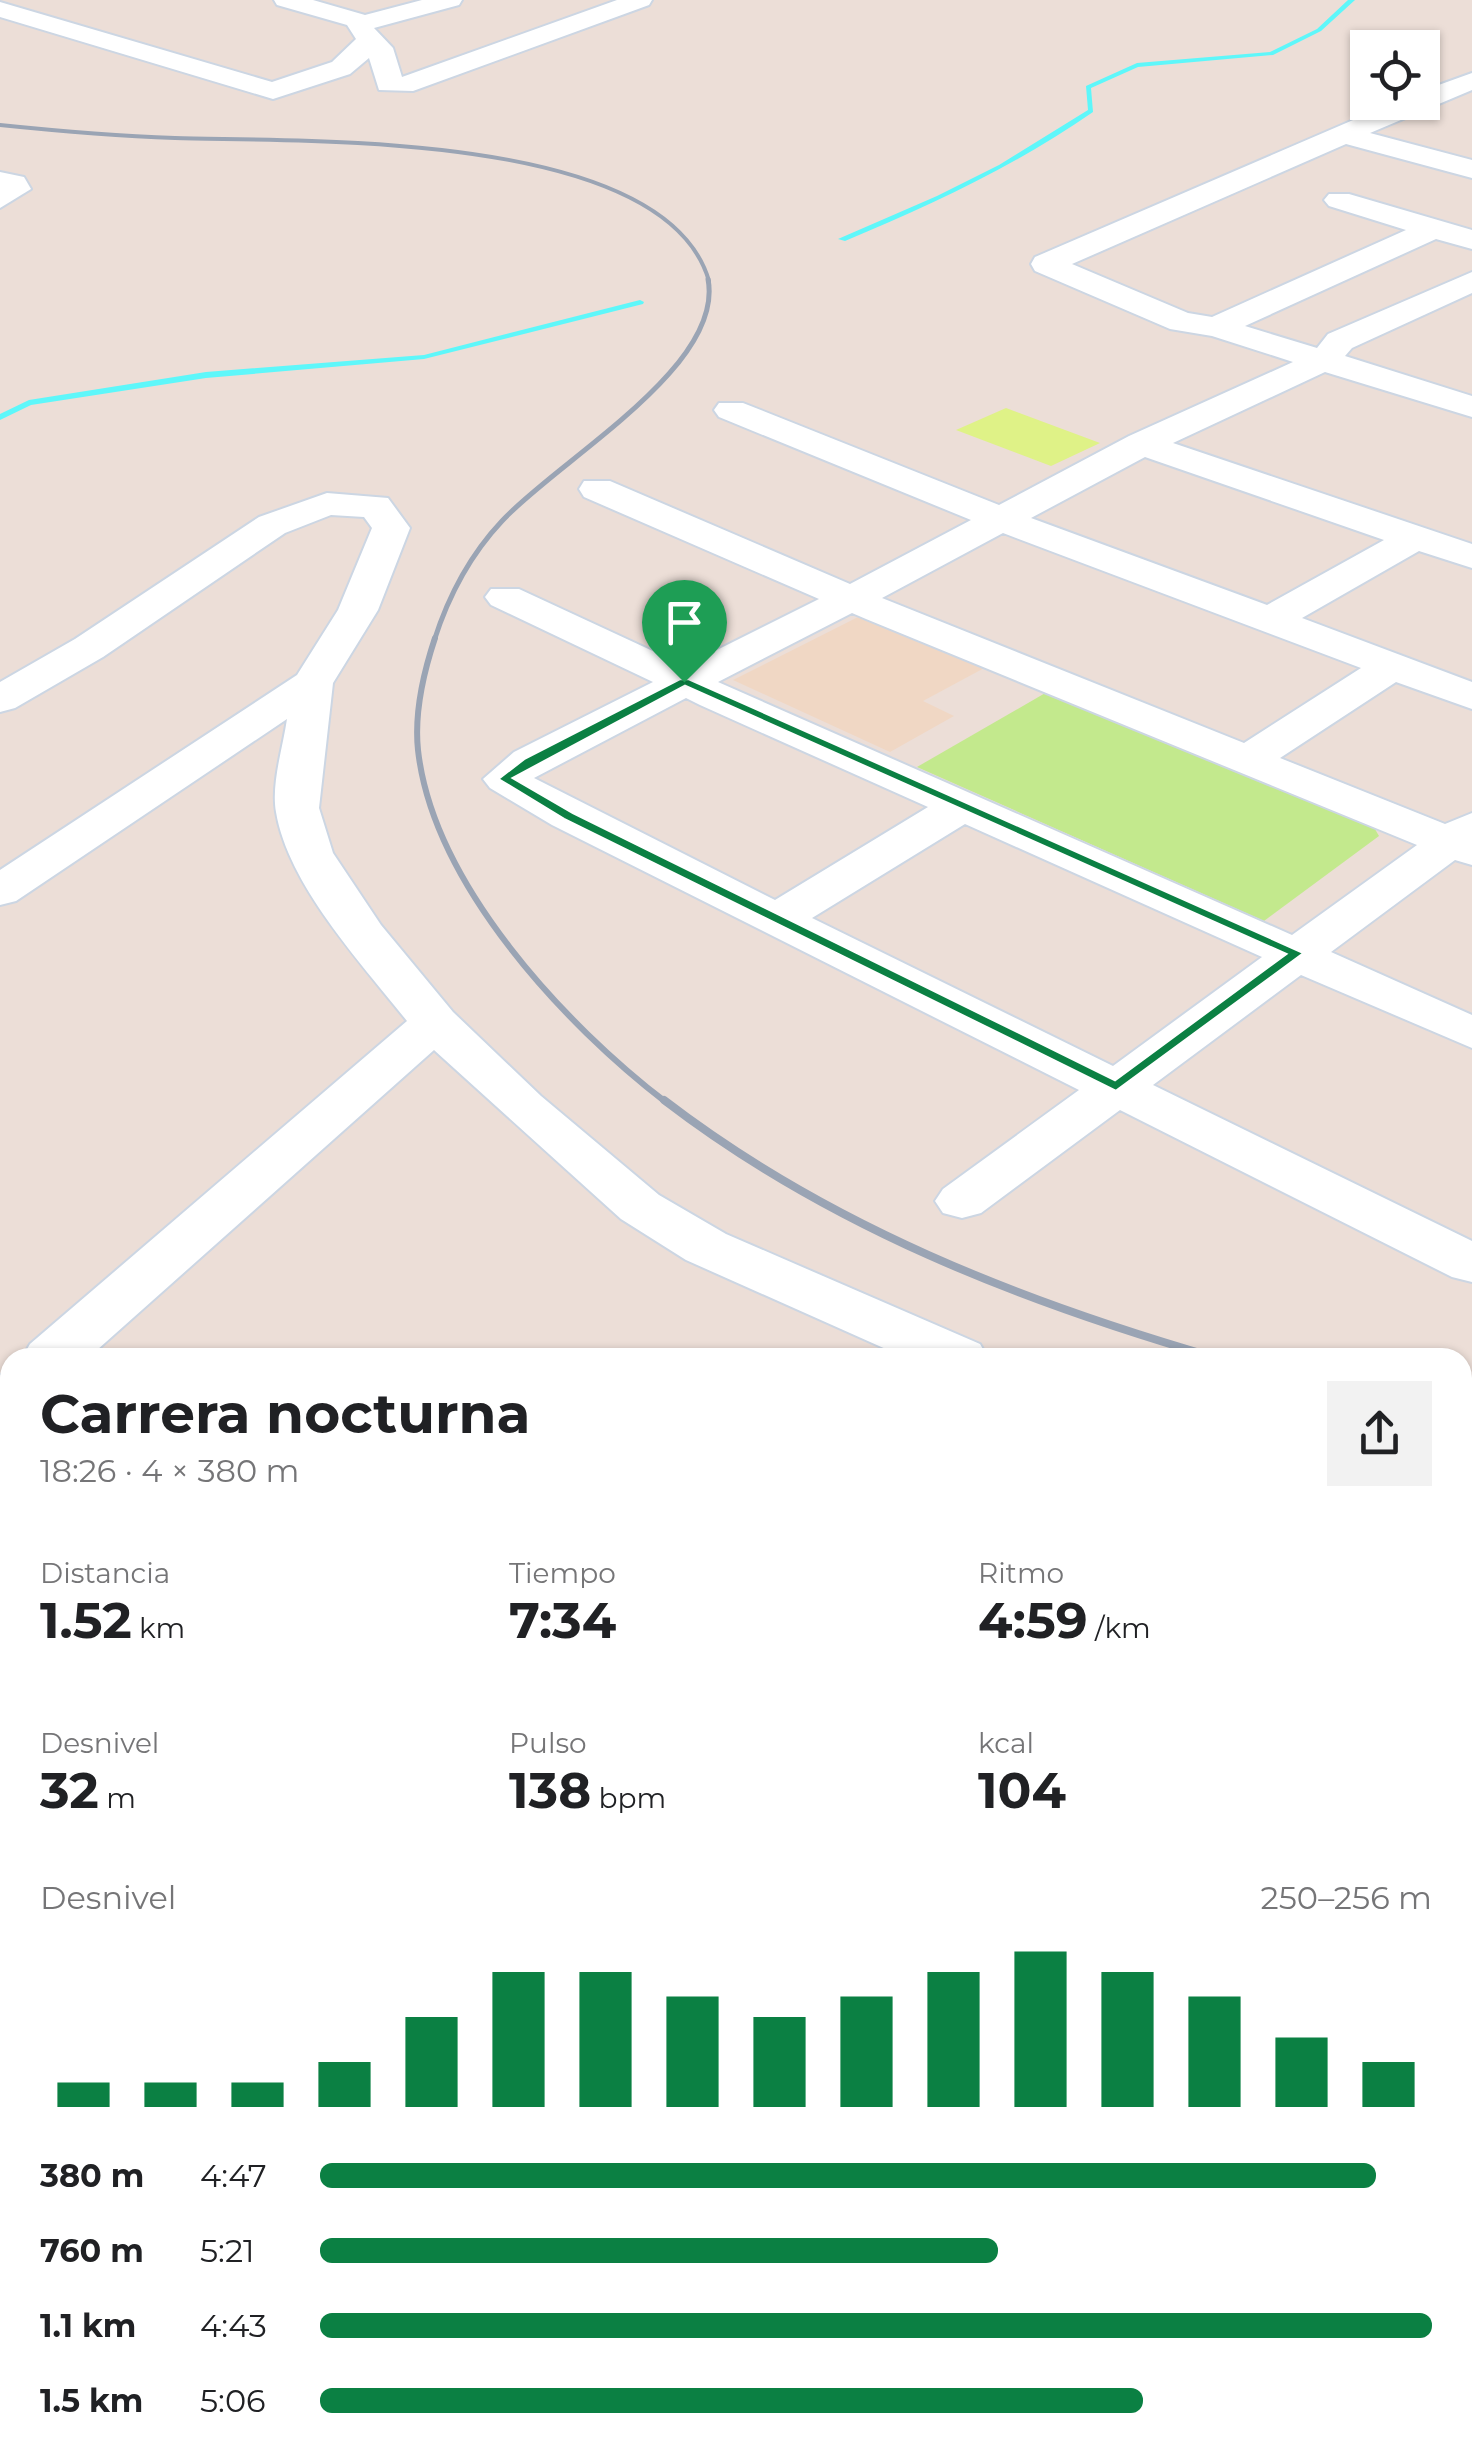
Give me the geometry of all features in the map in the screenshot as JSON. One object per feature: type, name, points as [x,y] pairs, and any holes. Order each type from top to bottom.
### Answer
[{"type":"street","points":[[286,0],[365,32],[380,48],[388,84],[404,85],[640,0]]},
{"type":"street","points":[[365,32],[450,0]]},
{"type":"street","points":[[0,8],[273,92],[341,68],[365,49],[365,32]]},
{"type":"street","points":[[1440,95],[1468,85]]},
{"type":"street","points":[[1376,120],[1046,264],[1181,322],[1216,327],[1472,407]]},
{"type":"street","points":[[1341,134],[1472,169]]},
{"type":"street","points":[[0,180],[14,183],[16,188],[0,200]]},
{"type":"street","points":[[1339,200],[1472,240]]},
{"type":"street","points":[[1216,327],[1432,229]]},
{"type":"street","points":[[1472,282],[1340,341],[1324,360],[1142,444],[851,599],[529,761],[504,779],[568,816],[1472,1264]]},
{"type":"street","points":[[731,410],[1003,520],[1472,696]]},
{"type":"street","points":[[1142,444],[1472,557]]},
{"type":"street","points":[[597,490],[851,599],[1247,760],[1465,840]]},
{"type":"street","points":[[0,699],[89,648],[272,525],[327,504],[374,506],[391,528],[358,610],[312,683],[0,891]]},
{"type":"street","points":[[1270,620],[1415,538]]},
{"type":"street","points":[[505,597],[684,682],[1472,1033]]},
{"type":"street","points":[[1247,760],[1393,666]]},
{"type":"street","points":[[312,683],[296,808],[310,853],[363,934],[435,1023],[524,1107],[640,1206],[706,1247],[937,1348]]},
{"type":"street","points":[[779,918],[962,806]]},
{"type":"street","points":[[962,1202],[1296,953],[1465,840]]},
{"type":"street","points":[[62,1348],[435,1023]]},
{"type":"shaded area","points":[[864,614],[988,666],[923,701],[954,716],[890,752],[733,680]]},
{"type":"green space","points":[[1006,408],[1100,443],[1051,466],[956,430]]},
{"type":"green space","points":[[1047,692],[1372,824],[1379,836],[1264,921],[917,767]]},
{"type":"waterway","points":[[842,239],[971,182],[1062,131],[1091,111],[1088,87],[1137,65],[1271,54],[1319,30],[1352,0]]},
{"type":"waterway","points":[[0,417],[29,403],[206,375],[424,357],[640,302]]},
{"type":"railway","points":[[0,125],[153,137],[388,145],[473,154],[554,170],[625,195],[679,231],[708,279]]},
{"type":"railway","points":[[435,639],[461,577],[490,534],[527,497],[632,410],[691,346],[706,312],[708,279]]},
{"type":"railway","points":[[435,639],[420,693],[418,750],[429,800],[449,851],[476,900],[547,992],[587,1034],[667,1103]]},
{"type":"railway","points":[[664,1100],[792,1185],[928,1255],[999,1285],[1183,1348]]},
{"type":"route","points":[[684,682],[1296,953],[1116,1086],[568,816],[504,779],[529,761],[684,682]]}]
